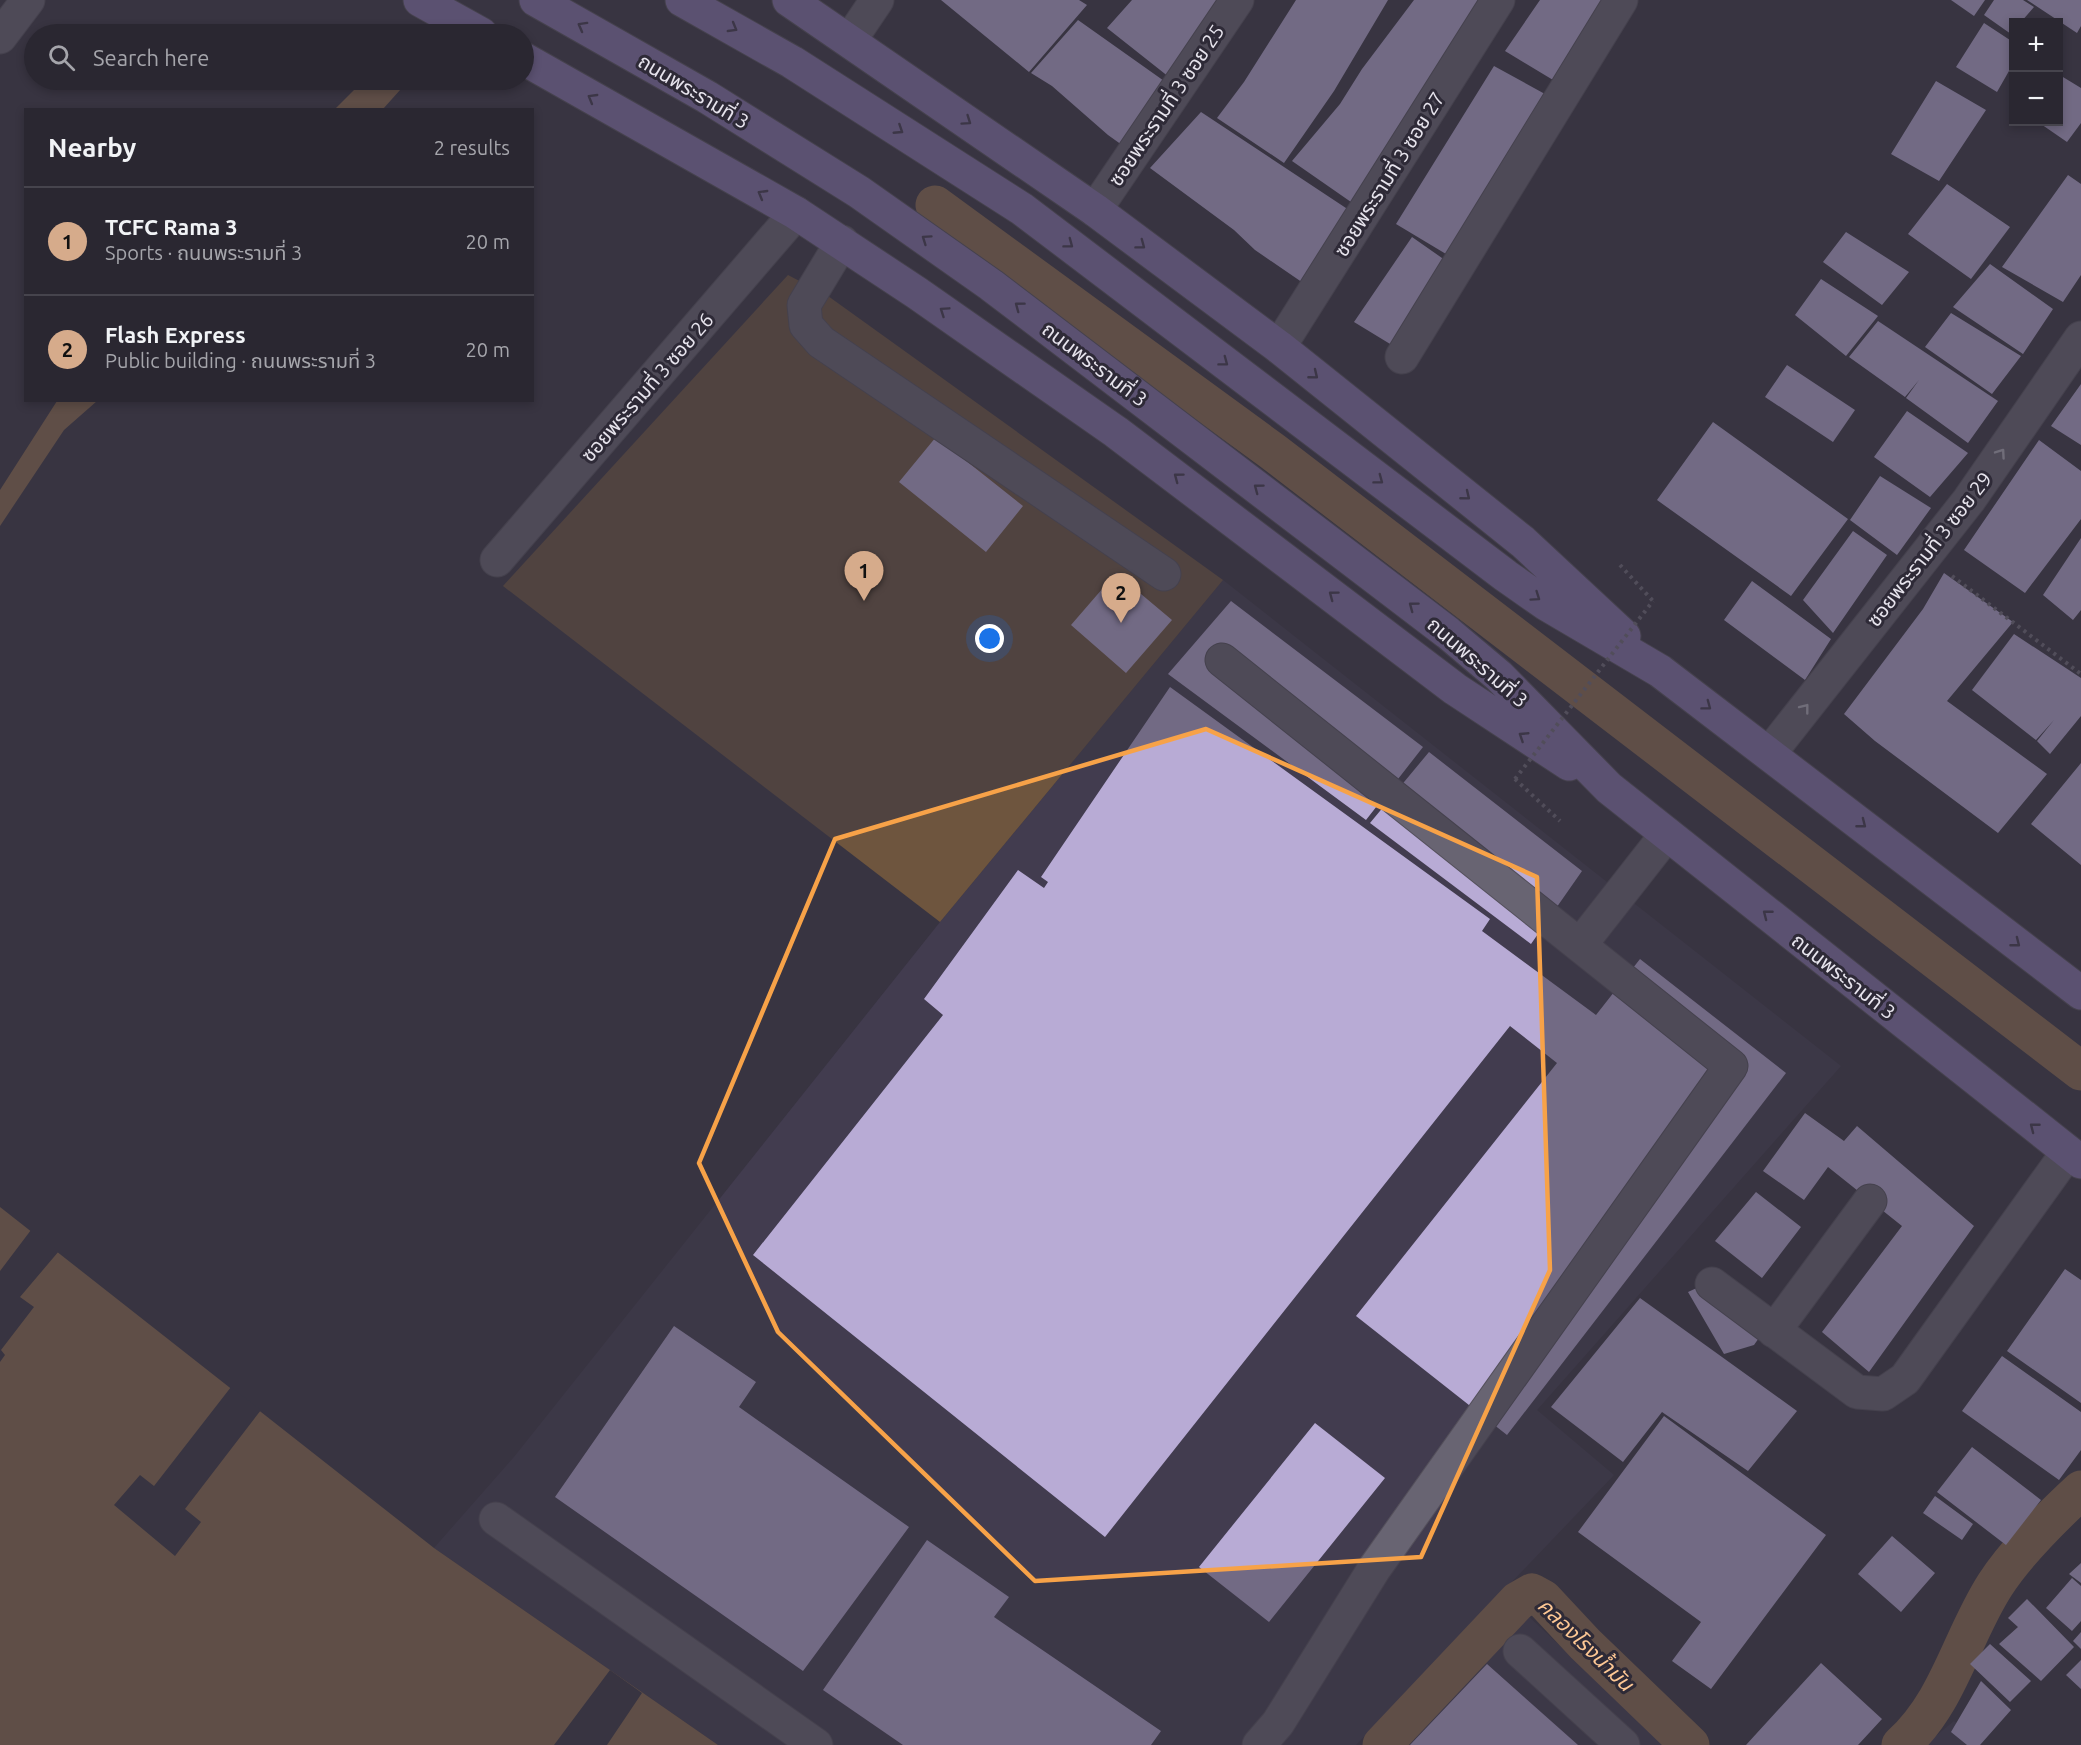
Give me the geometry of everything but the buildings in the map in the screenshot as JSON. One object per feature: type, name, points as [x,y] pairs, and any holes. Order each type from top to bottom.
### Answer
[{"type":"main road","points":[[420,0],[463,24]]},
{"type":"main road","name":"ถนนพระรามที่ 3","points":[[536,0],[782,143],[859,192],[991,285],[1448,633],[1499,676],[1609,789]]},
{"type":"main road","points":[[682,0],[792,62],[1022,209],[1506,576],[1546,604],[1660,671]]},
{"type":"main road","points":[[809,5],[850,40],[1095,210],[1279,347],[1523,542],[1660,671],[2081,993]]},
{"type":"main road","name":"ถนนพระรามที่ 3","points":[[534,65],[796,213],[842,242],[1116,432],[1499,720],[1609,789],[2074,1157]]},
{"type":"street","points":[[0,37],[28,0]]},
{"type":"street","points":[[850,40],[878,0]]},
{"type":"street","name":"ซอยพระรามที่ 3 ซอย 25","points":[[1095,210],[1237,0]]},
{"type":"street","name":"ซอยพระรามที่ 3 ซอย 27","points":[[1279,347],[1498,0]]},
{"type":"street","points":[[1402,357],[1622,0]]},
{"type":"street","name":"ซอยพระรามที่ 3 ซอย 26","points":[[497,560],[796,213]]},
{"type":"street","points":[[842,242],[804,305],[806,325],[820,342],[1164,574]]},
{"type":"street","name":"ซอยพระรามที่ 3 ซอย 29","points":[[1769,753],[1969,500],[2081,339]]},
{"type":"street","points":[[1222,660],[1731,1066],[1374,1569],[1278,1723],[1259,1745]]},
{"type":"street","points":[[1580,945],[1666,834]]},
{"type":"street","points":[[1712,1284],[1857,1392],[1883,1394],[1905,1379],[2074,1157]]},
{"type":"street","points":[[1774,1330],[1870,1201]]},
{"type":"street","points":[[496,1519],[816,1745]]},
{"type":"street","points":[[1520,1651],[1623,1745]]},
{"type":"path","points":[[1925,556],[2081,674]]},
{"type":"path","points":[[1560,821],[1515,779],[1653,601],[1620,565]]},
{"type":"highlighted area","points":[[1206,729],[1537,877],[1550,1270],[1421,1557],[1035,1581],[778,1332],[699,1163],[835,839]]},
{"type":"shaded area","points":[[354,90],[400,90],[384,108],[336,108]]},
{"type":"shaded area","points":[[788,275],[828,296],[1223,580],[940,922],[503,586]]},
{"type":"shaded area","points":[[56,402],[96,402],[64,430],[0,526],[0,490]]},
{"type":"shaded area","points":[[1223,580],[1841,1066],[1537,1410],[1614,1475],[1356,1745],[718,1745],[434,1548],[514,1457],[940,922]]},
{"type":"shaded area","points":[[0,1207],[434,1548],[718,1745],[0,1745]]},
{"type":"shaded area","points":[[1526,1614],[1666,1745],[1404,1745]]},
{"type":"shaded area","points":[[1954,1721],[1980,1745],[1925,1745]]},
{"type":"pier","points":[[31,1230],[59,1251],[20,1297],[34,1307],[1,1350],[5,1355],[0,1362],[0,1271]]},
{"type":"pier","points":[[231,1387],[261,1410],[185,1509],[201,1522],[175,1556],[114,1505],[140,1475],[154,1486]]},
{"type":"pier","points":[[610,1670],[642,1693],[607,1745],[554,1745]]},
{"type":"waterway","points":[[935,205],[1272,451],[2081,1071]]},
{"type":"waterway","name":"คลองโรงน้ำมัน","points":[[1901,1745],[1917,1728],[1943,1689],[1983,1605],[2003,1573],[2035,1535],[2081,1490]]},
{"type":"waterway","name":"คลองโรงน้ำมัน","points":[[1382,1745],[1518,1601],[1532,1593],[1543,1599],[1585,1644],[1690,1745]]},
{"type":"place","name":"TCFC Rama 3","points":[[864,601]]},
{"type":"place","name":"Flash Express","points":[[1121,623]]}]
